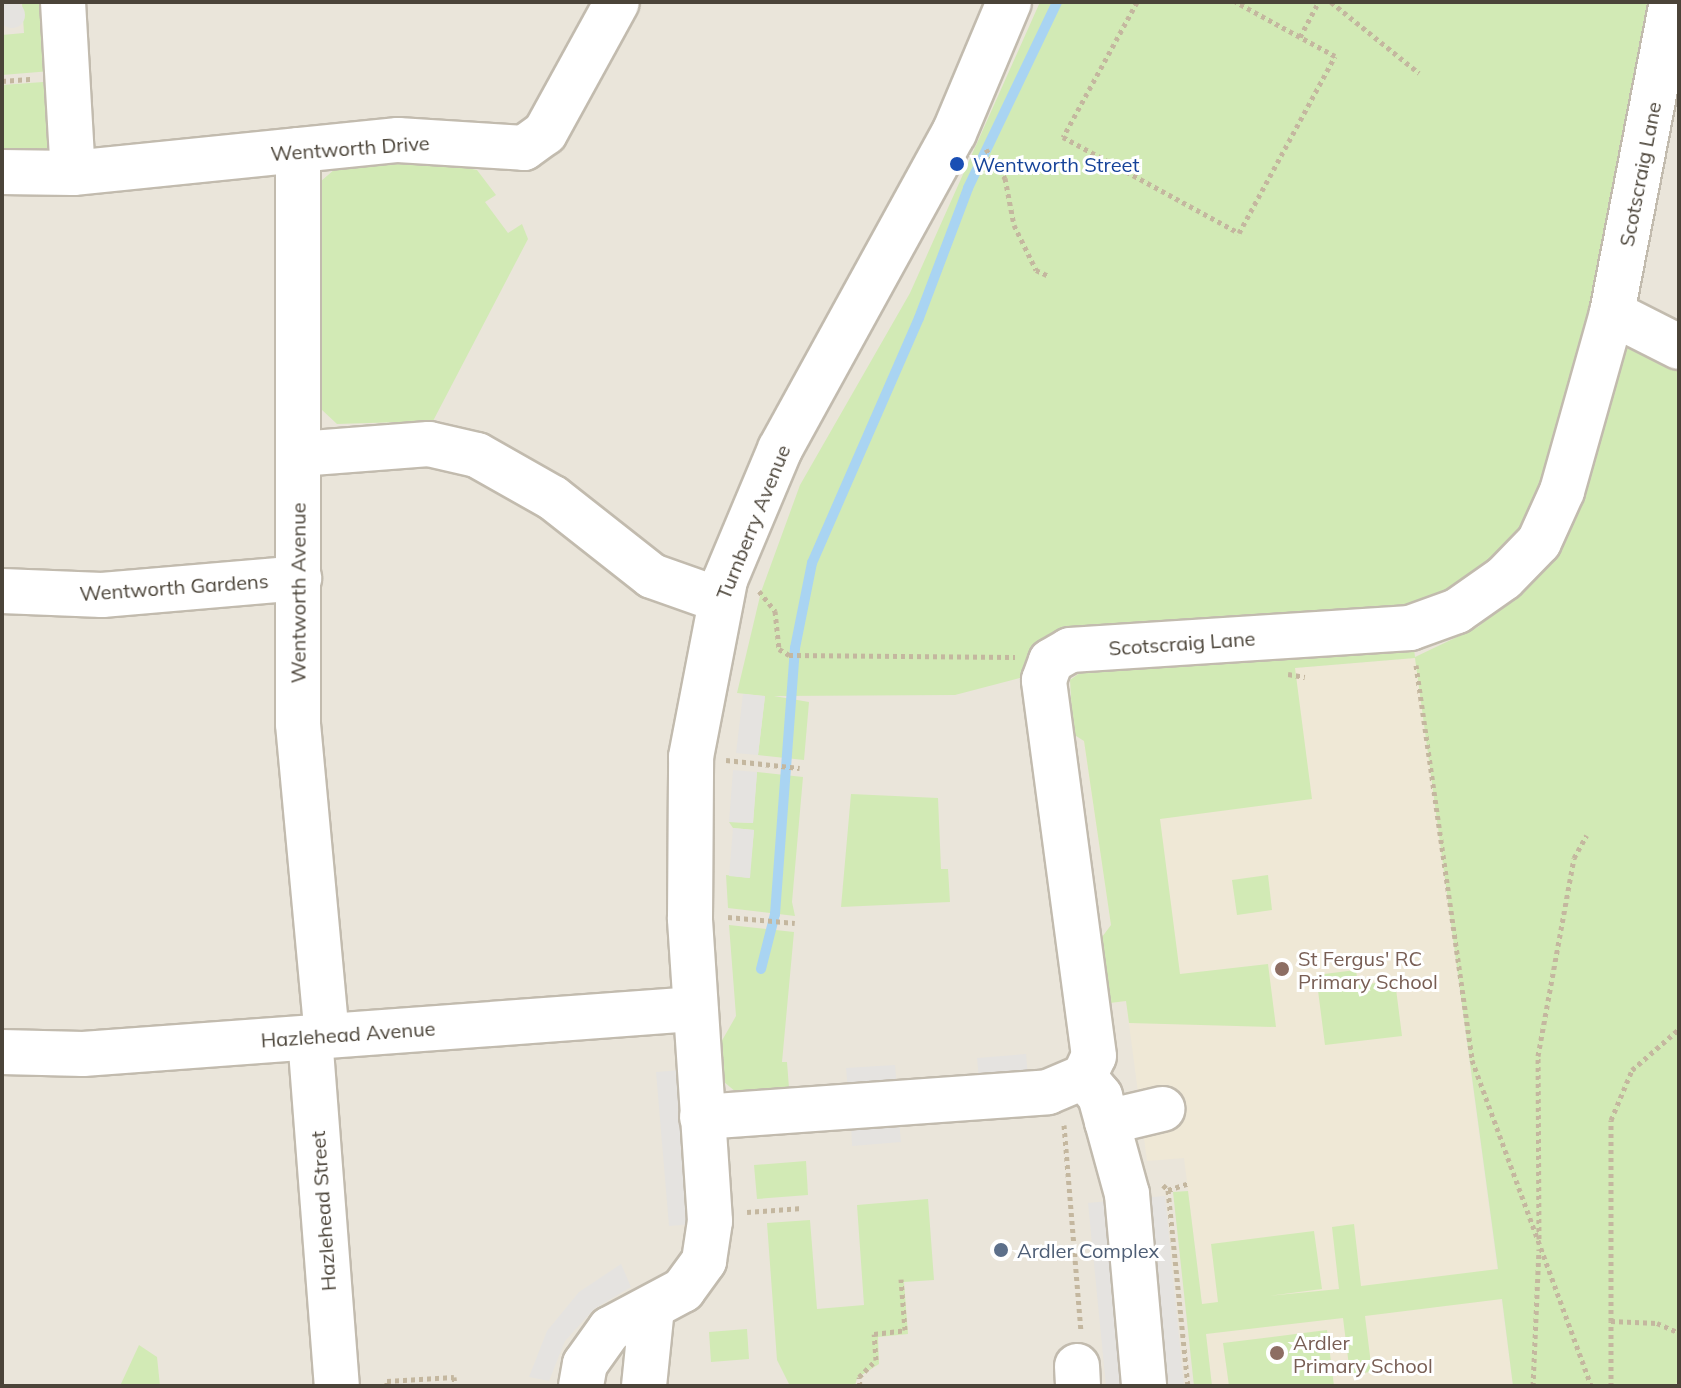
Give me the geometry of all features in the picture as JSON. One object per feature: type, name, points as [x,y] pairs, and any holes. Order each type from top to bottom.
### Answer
[{"type":"street","points":[[63,2],[73,173]]},
{"type":"street","name":"Wentworth Drive","points":[[2,172],[73,173],[398,140],[524,148],[545,133],[617,2]]},
{"type":"street","name":"Turnberry Avenue","points":[[581,1386],[585,1364],[610,1329],[683,1290],[704,1261],[710,1221],[690,918],[691,757],[722,590],[780,449],[954,133],[1009,2]]},
{"type":"street","name":"Scotscraig Lane","points":[[1051,661],[1070,650],[1410,628],[1457,611],[1504,578],[1539,542],[1562,491],[1612,313],[1672,2]]},
{"type":"street","name":"Wentworth Avenue","points":[[298,150],[298,724],[318,1036]]},
{"type":"street","points":[[1612,313],[1679,347]]},
{"type":"street","points":[[299,454],[429,444],[477,455],[553,498],[652,576],[722,590]]},
{"type":"street","name":"Wentworth Gardens","points":[[2,591],[102,595],[299,578]]},
{"type":"street","points":[[1051,661],[1044,680],[1094,1056],[1072,1083]]},
{"type":"street","name":"Hazlehead Avenue","points":[[2,1052],[83,1054],[695,1009]]},
{"type":"street","name":"Hazlehead Street","points":[[318,1036],[337,1386]]},
{"type":"street","points":[[702,1117],[1072,1083],[1100,1096],[1127,1194],[1144,1386]]},
{"type":"street","points":[[1107,1122],[1162,1109]]},
{"type":"street","points":[[644,1386],[652,1307]]},
{"type":"path","points":[[1137,2],[1063,137],[1239,233],[1335,56],[1236,2]]},
{"type":"path","points":[[1300,37],[1319,2]]},
{"type":"path","points":[[1331,2],[1419,73]]},
{"type":"path","points":[[954,133],[990,150],[1005,178],[1014,225],[1036,270],[1049,276]]},
{"type":"path","points":[[722,590],[761,592],[775,611],[779,649],[789,655],[1051,661]]},
{"type":"path","points":[[1410,628],[1472,1060],[1591,1386]]},
{"type":"path","points":[[691,757],[800,768]]},
{"type":"path","points":[[1533,1386],[1539,1245],[1538,1056],[1574,858],[1587,835]]},
{"type":"path","points":[[690,918],[795,923]]},
{"type":"path","points":[[1611,1386],[1611,1120],[1632,1070],[1679,1029]]},
{"type":"path","points":[[1072,1083],[1083,1351],[1078,1376]]},
{"type":"path","points":[[746,1212],[802,1208]]},
{"type":"path","points":[[860,1386],[859,1377],[876,1360],[874,1334],[905,1330],[901,1279]]},
{"type":"path","points":[[1611,1321],[1657,1323],[1679,1333]]},
{"type":"path","points":[[387,1386],[387,1381],[454,1377],[455,1386]]},
{"type":"shaded area","points":[[2,2],[1679,2],[1679,1386],[2,1386]]},
{"type":"shaded area","points":[[12,2],[21,6],[25,15],[21,24],[12,28],[3,24],[-1,15],[3,6]]},
{"type":"shaded area","name":"St Fergus' RC Primary School","points":[[1415,658],[1513,1386],[1212,1386],[1184,1158],[1147,1161],[1126,1001],[1110,1003],[1102,937],[1111,925],[1080,716],[1295,668]]},
{"type":"shaded area","points":[[743,694],[765,696],[758,755],[736,753]]},
{"type":"shaded area","points":[[733,770],[757,772],[753,823],[729,822]]},
{"type":"shaded area","points":[[733,828],[754,830],[750,878],[729,876]]},
{"type":"shaded area","points":[[1026,1054],[1028,1077],[979,1081],[977,1058]]},
{"type":"shaded area","points":[[895,1065],[897,1088],[848,1091],[846,1068]]},
{"type":"shaded area","points":[[681,1070],[694,1224],[669,1226],[656,1072]]},
{"type":"shaded area","points":[[899,1119],[901,1142],[852,1146],[851,1123]]},
{"type":"shaded area","points":[[1165,1196],[1184,1386],[1106,1386],[1088,1203]]},
{"type":"shaded area","points":[[621,1264],[631,1287],[594,1309],[565,1341],[549,1381],[529,1377],[547,1331],[579,1292]]},
{"type":"green space","points":[[22,2],[40,3],[49,18],[51,71],[2,75],[2,35],[24,33]]},
{"type":"green space","points":[[1040,2],[1660,2],[1602,312],[1534,531],[1450,600],[1035,674],[955,695],[774,696],[809,702],[804,760],[758,755],[765,696],[737,693],[761,592],[800,485],[910,293]]},
{"type":"green space","points":[[43,82],[54,148],[33,161],[2,156],[2,85]]},
{"type":"green space","points":[[430,160],[477,170],[496,195],[485,202],[508,233],[522,224],[528,239],[433,421],[337,424],[321,409],[320,182],[335,169]]},
{"type":"green space","points":[[1626,342],[1679,360],[1679,1379],[1675,1386],[1513,1386],[1502,1299],[1365,1316],[1372,1372],[1350,1374],[1343,1318],[1206,1334],[1212,1386],[1194,1386],[1173,1192],[1188,1191],[1202,1304],[1218,1302],[1211,1244],[1314,1231],[1322,1289],[1268,1296],[1339,1289],[1332,1227],[1354,1224],[1361,1286],[1498,1269],[1415,658],[1295,668],[1312,799],[1160,819],[1180,974],[1268,964],[1276,1027],[1129,1023],[1126,1001],[1110,1003],[1102,937],[1111,925],[1084,741],[1073,734],[1070,680],[1084,670],[1414,648],[1415,657],[1478,627],[1533,579]]},
{"type":"green space","points":[[757,772],[803,777],[792,902],[795,916],[728,908],[726,875],[749,878],[754,830],[733,828],[729,822],[753,823]]},
{"type":"green space","points":[[851,794],[938,798],[941,869],[948,869],[950,902],[841,907]]},
{"type":"green space","points":[[1268,875],[1272,910],[1237,915],[1232,880]]},
{"type":"green space","points":[[729,925],[794,932],[782,1062],[787,1062],[789,1088],[736,1092],[724,1082],[720,1044],[736,1016]]},
{"type":"green space","points":[[1356,970],[1358,985],[1395,981],[1402,1036],[1325,1045],[1316,975]]},
{"type":"green space","points":[[806,1161],[808,1195],[757,1199],[754,1165]]},
{"type":"green space","points":[[928,1199],[934,1280],[904,1282],[908,1334],[878,1337],[879,1364],[857,1378],[855,1386],[790,1386],[777,1360],[767,1223],[810,1220],[817,1309],[864,1305],[857,1205]]},
{"type":"green space","points":[[747,1329],[749,1359],[711,1362],[709,1332]]},
{"type":"green space","points":[[1327,1330],[1334,1386],[1229,1386],[1223,1343]]},
{"type":"green space","points":[[139,1345],[157,1357],[160,1386],[120,1386]]},
{"type":"waterway","points":[[761,969],[775,914],[795,648],[812,563],[919,318],[968,188],[1057,2]]},
{"type":"place","name":"Wentworth Street","points":[[957,164]]},
{"type":"place","name":"St Fergus' RC Primary School","points":[[1282,969]]},
{"type":"place","name":"Ardler Complex","points":[[1001,1250]]},
{"type":"place","name":"Ardler Primary School","points":[[1277,1353]]}]
